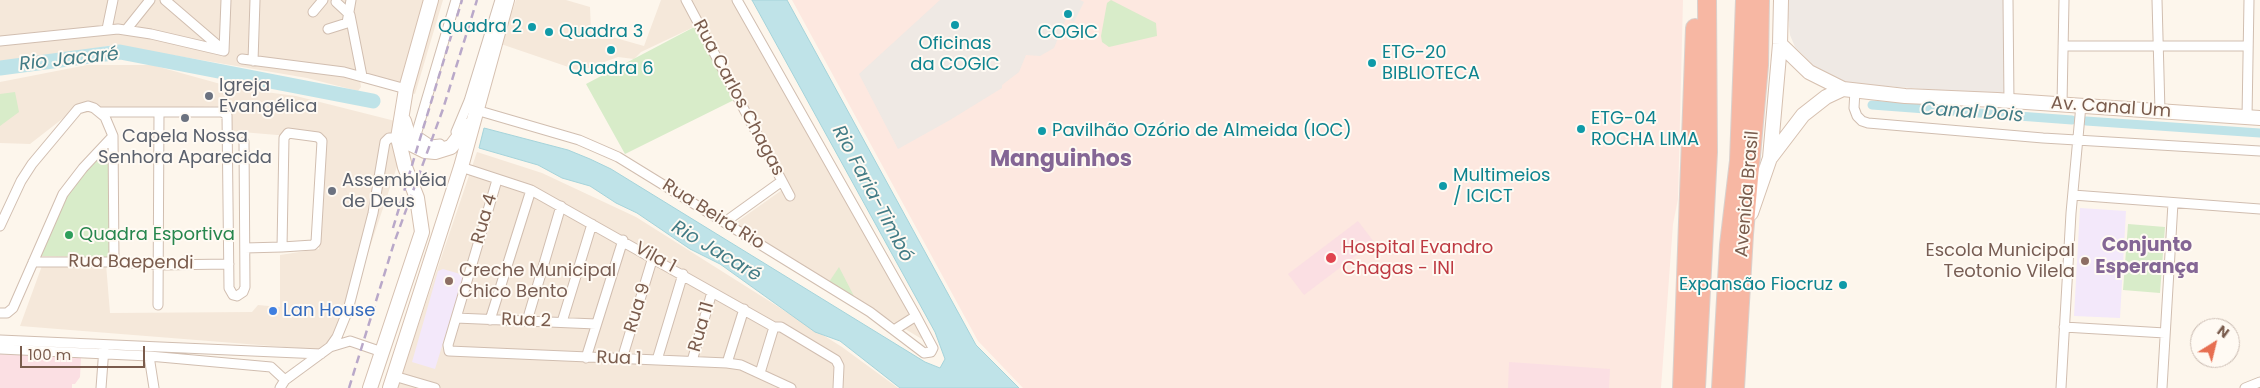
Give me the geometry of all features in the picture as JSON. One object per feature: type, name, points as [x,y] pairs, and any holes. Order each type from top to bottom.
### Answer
[{"type":"highway","points":[[1682,388],[1695,76],[1695,0]]},
{"type":"highway","points":[[1696,388],[1708,152],[1707,0]]},
{"type":"highway","name":"Avenida Brasil","points":[[1720,388],[1729,245],[1738,162],[1745,0]]},
{"type":"highway","name":"Avenida Brasil","points":[[1734,388],[1744,234],[1759,65],[1760,0]]},
{"type":"main road","points":[[370,388],[422,232],[417,198],[405,167],[398,138],[406,89],[432,0]]},
{"type":"main road","points":[[392,382],[461,167],[506,0]]},
{"type":"main road","points":[[1744,234],[1770,158],[1780,44],[1781,0]]},
{"type":"main road","name":"Av. Canal Um","points":[[1780,44],[1809,72],[1849,90],[1905,96],[2081,105],[2254,118]]},
{"type":"main road","points":[[1770,158],[1803,115],[1826,97],[1849,90]]},
{"type":"main road","points":[[402,115],[411,144],[425,151],[435,152],[451,147],[474,114]]},
{"type":"street","points":[[107,29],[112,0]]},
{"type":"street","points":[[126,30],[150,0]]},
{"type":"street","points":[[165,0],[224,50]]},
{"type":"street","points":[[224,50],[226,0]]},
{"type":"street","points":[[253,61],[255,0]]},
{"type":"street","points":[[313,12],[323,0]]},
{"type":"street","points":[[328,29],[347,23],[351,0]]},
{"type":"street","points":[[456,0],[416,135],[431,145],[444,143],[458,131],[500,0]]},
{"type":"street","name":"Rua Carlos Chagas","points":[[686,0],[790,196]]},
{"type":"street","points":[[737,0],[916,316],[894,330]]},
{"type":"street","points":[[2008,0],[2009,102]]},
{"type":"street","points":[[2062,104],[2064,0]]},
{"type":"street","points":[[2157,0],[2160,111]]},
{"type":"street","points":[[2249,0],[2248,46],[2254,118]]},
{"type":"street","points":[[336,2],[349,13],[362,76]]},
{"type":"street","points":[[0,41],[107,29],[151,34],[224,50]]},
{"type":"street","points":[[2063,46],[2248,46]]},
{"type":"street","points":[[242,59],[362,76],[406,89]]},
{"type":"street","points":[[1849,90],[1857,116],[1862,121],[1868,123],[2077,140],[2206,146],[2260,151]]},
{"type":"street","points":[[2061,388],[2073,195],[2081,105]]},
{"type":"street","points":[[0,226],[21,181],[58,132],[78,109],[84,106],[94,108],[110,124],[113,136],[114,262]]},
{"type":"street","points":[[99,112],[222,112],[227,115],[229,150],[228,264],[230,292],[237,296],[243,292],[245,286],[244,142]]},
{"type":"street","points":[[158,305],[159,112]]},
{"type":"street","name":"Rua Beira Rio","points":[[474,114],[579,140],[601,149],[870,312],[924,353],[932,351],[916,316]]},
{"type":"street","points":[[245,248],[282,247],[312,245],[317,239],[322,142],[318,137],[288,133],[284,138],[282,247]]},
{"type":"street","points":[[0,313],[7,313],[13,308],[63,194],[83,168],[113,136]]},
{"type":"street","points":[[330,347],[348,310],[373,213],[385,142],[389,138],[398,138]]},
{"type":"street","name":"Vila 1","points":[[461,167],[530,190],[623,240],[774,326],[781,327],[836,360],[839,366],[838,388]]},
{"type":"street","name":"Rua 4","points":[[448,345],[497,180]]},
{"type":"street","points":[[724,222],[782,181]]},
{"type":"street","points":[[490,320],[530,190]]},
{"type":"street","points":[[2073,195],[2260,209]]},
{"type":"street","points":[[2162,388],[2173,203]]},
{"type":"street","points":[[527,321],[561,206]]},
{"type":"street","points":[[562,322],[592,224]]},
{"type":"street","points":[[586,358],[623,240]]},
{"type":"street","name":"Rua 9","points":[[622,359],[653,257]]},
{"type":"street","name":"Rua Baependi","points":[[33,262],[114,262],[159,265],[228,264]]},
{"type":"street","points":[[657,360],[684,274]]},
{"type":"street","name":"Rua 11","points":[[692,361],[712,292]]},
{"type":"street","points":[[727,363],[744,309]]},
{"type":"street","name":"Rua 2","points":[[456,318],[596,324]]},
{"type":"street","points":[[760,373],[774,326]]},
{"type":"street","points":[[2064,327],[2166,333]]},
{"type":"street","points":[[0,340],[271,367],[282,384],[330,347],[350,341],[382,352]]},
{"type":"street","name":"Rua 1","points":[[448,345],[449,351],[455,352],[727,363],[760,373],[791,388]]},
{"type":"street","points":[[0,349],[104,349],[321,354]]},
{"type":"street","points":[[101,388],[104,349]]},
{"type":"street","points":[[149,356],[154,388]]},
{"type":"street","points":[[392,382],[435,388]]},
{"type":"street","points":[[2245,388],[2260,382]]},
{"type":"shaded area","points":[[0,0],[348,0],[361,87],[358,91],[307,78],[113,45],[0,66]]},
{"type":"shaded area","points":[[351,0],[443,0],[415,94],[361,79]]},
{"type":"shaded area","points":[[516,0],[566,0],[590,7],[591,31],[644,46],[661,0],[732,0],[932,345],[731,226],[789,185],[782,181],[698,25],[641,52],[634,59],[618,57],[580,71],[501,44]]},
{"type":"shaded area","points":[[792,0],[1683,0],[1678,199],[1673,224],[1661,388],[1023,388],[978,341]]},
{"type":"shaded area","name":"COGIC","points":[[940,0],[1080,0],[1084,2],[1074,22],[1066,19],[1054,48],[1040,56],[1026,55],[1019,72],[1002,85],[1002,88],[898,149],[859,74]]},
{"type":"shaded area","points":[[1786,0],[2003,0],[2004,95],[1844,83],[1823,75],[1795,47],[1790,35]]},
{"type":"shaded area","points":[[87,65],[152,65],[235,88],[296,96],[411,125],[335,351],[20,326],[43,263],[106,264],[110,313],[252,312],[258,305],[280,307],[280,255],[319,249],[324,139],[230,131],[231,106],[111,109],[66,116],[30,144],[0,143],[0,82]]},
{"type":"shaded area","points":[[477,152],[542,173],[636,217],[842,347],[898,388],[397,388]]},
{"type":"shaded area","points":[[2080,208],[2126,211],[2120,318],[2074,316]]},
{"type":"shaded area","name":"Hospital Evandro Chagas - INI","points":[[1358,221],[1374,242],[1304,295],[1288,274]]},
{"type":"shaded area","points":[[443,269],[460,274],[463,278],[435,369],[412,362],[438,271]]},
{"type":"shaded area","points":[[0,354],[81,358],[80,377],[75,384],[72,384],[72,388],[0,388]]},
{"type":"shaded area","points":[[1509,362],[1610,369],[1609,388],[1508,388]]},
{"type":"green space","points":[[1111,0],[1156,23],[1157,36],[1109,47],[1102,42],[1101,36],[1107,3]]},
{"type":"green space","points":[[698,25],[738,98],[625,154],[586,84]]},
{"type":"green space","points":[[15,92],[19,112],[0,126],[0,94]]},
{"type":"green space","points":[[108,149],[110,257],[38,256],[59,207],[71,187]]},
{"type":"green space","points":[[2128,224],[2165,227],[2160,293],[2123,290]]},
{"type":"green space","points":[[839,267],[856,300],[829,282]]},
{"type":"water","name":"Rio Faria-Timbó","points":[[752,0],[787,0],[976,345],[1019,388],[900,388],[840,341],[815,332],[720,264],[690,249],[637,213],[616,203],[590,186],[562,178],[538,165],[479,148],[484,128],[568,150],[611,169],[925,362],[940,368],[945,359],[935,332]]},
{"type":"waterway","name":"Rio Jacaré","points":[[0,68],[120,52],[373,101]]},
{"type":"waterway","name":"Canal Dois","points":[[1872,105],[2072,120]]},
{"type":"waterway","name":"Canal Dois","points":[[2086,121],[2260,133]]},
{"type":"railway","points":[[393,228],[462,0]]},
{"type":"railway","points":[[349,388],[394,243],[443,109],[477,0]]},
{"type":"place","name":"COGIC","points":[[1068,14]]},
{"type":"place","name":"Oficinas da COGIC","points":[[955,25]]},
{"type":"place","name":"Quadra 2","points":[[532,27]]},
{"type":"place","name":"Quadra 3","points":[[549,32]]},
{"type":"place","name":"Quadra 6","points":[[611,50]]},
{"type":"place","name":"ETG-20 BIBLIOTECA","points":[[1372,63]]},
{"type":"place","name":"Igreja Evangélica","points":[[209,96]]},
{"type":"place","name":"Capela Nossa Senhora Aparecida","points":[[185,118]]},
{"type":"place","name":"ETG-04 ROCHA LIMA","points":[[1581,129]]},
{"type":"place","name":"Pavilhão Ozório de Almeida (IOC)","points":[[1042,131]]},
{"type":"place","name":"Multimeios / ICICT","points":[[1443,186]]},
{"type":"place","name":"Assembléia de Deus","points":[[332,191]]},
{"type":"place","name":"Quadra Esportiva","points":[[69,235]]},
{"type":"place","name":"Hospital Evandro Chagas - INI","points":[[1331,258]]},
{"type":"place","name":"Escola Municipal Teotonio Vilela","points":[[2085,261]]},
{"type":"place","name":"Creche Municipal Chico Bento","points":[[449,281]]},
{"type":"place","name":"Expansão Fiocruz","points":[[1843,285]]},
{"type":"place","name":"Lan House","points":[[273,311]]},
{"type":"district","name":"Manguinhos","points":[[1061,160]]},
{"type":"district","name":"Conjunto Esperança","points":[[2147,257]]}]
